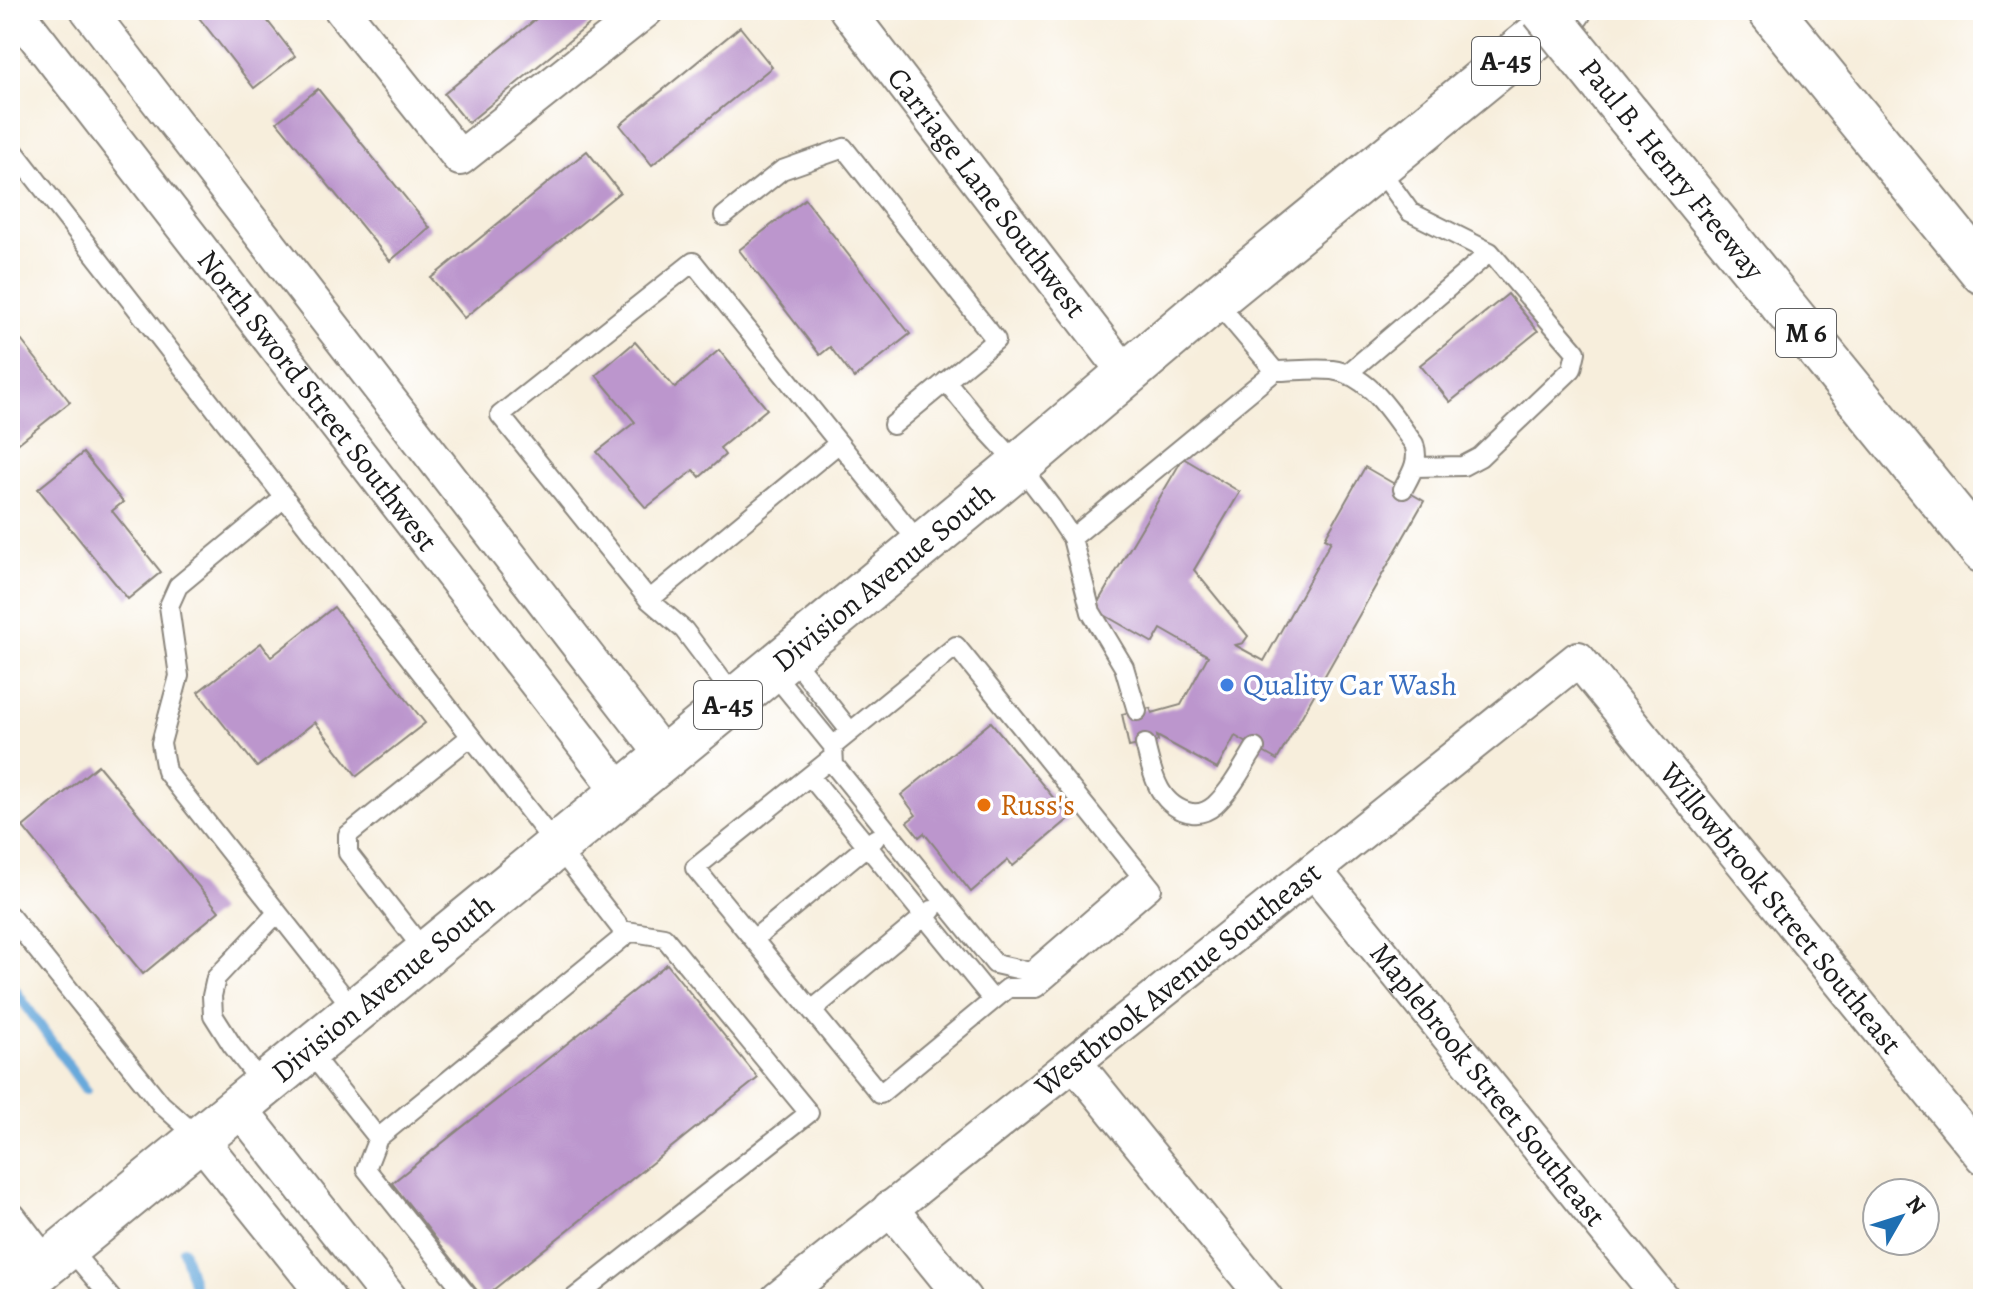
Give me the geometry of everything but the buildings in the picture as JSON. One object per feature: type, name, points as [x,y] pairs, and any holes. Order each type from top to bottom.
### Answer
[{"type":"main road","name":"Paul B. Henry Freeway","points":[[1543,10],[1983,551]]},
{"type":"main road","name":"Division Avenue South","points":[[10,1294],[1569,10]]},
{"type":"main road","points":[[1770,10],[1983,272]]},
{"type":"street","name":"North Sword Street Southwest","points":[[15,10],[621,792]]},
{"type":"street","name":"North Sword Street Southwest","points":[[88,10],[664,756]]},
{"type":"street","points":[[342,10],[460,158],[646,10]]},
{"type":"street","name":"Carriage Lane Southwest","points":[[847,10],[1127,375]]},
{"type":"street","name":"Westbrook Avenue Southeast","points":[[778,1299],[1578,659]]},
{"type":"street","name":"Willowbrook Street Southeast","points":[[1578,659],[1983,1157]]},
{"type":"street","name":"Maplebrook Street Southeast","points":[[1314,870],[1662,1299]]},
{"type":"street","points":[[1075,1063],[1266,1299]]},
{"type":"street","points":[[250,1096],[390,1299]]},
{"type":"street","points":[[199,1138],[328,1299]]},
{"type":"street","points":[[890,1208],[964,1299]]},
{"type":"street","points":[[10,1220],[56,1256]]},
{"type":"lane","points":[[10,146],[626,935],[378,1138],[366,1169],[470,1299]]},
{"type":"lane","points":[[724,216],[782,170],[844,148],[996,340],[893,425]]},
{"type":"lane","points":[[1377,166],[1410,212],[1490,252],[1576,352],[1572,369],[1480,457],[1463,466],[1415,467]]},
{"type":"lane","points":[[1347,374],[1490,252]]},
{"type":"lane","points":[[736,699],[684,630],[649,600],[500,415],[693,262],[921,545]]},
{"type":"lane","points":[[1214,300],[1275,371]]},
{"type":"lane","points":[[1072,538],[1275,371],[1325,370],[1347,374],[1365,383],[1414,444],[1415,467],[1403,489]]},
{"type":"lane","points":[[946,381],[1019,465],[1072,538],[1091,612],[1124,667],[1137,711]]},
{"type":"lane","points":[[649,600],[839,443]]},
{"type":"lane","points":[[284,498],[178,586],[169,606],[179,676],[161,743],[166,771],[355,1011]]},
{"type":"lane","points":[[956,646],[1152,889],[1036,988],[1008,988],[880,1094],[695,868],[810,776],[850,731],[956,646]]},
{"type":"lane","points":[[780,662],[850,731]]},
{"type":"lane","points":[[780,662],[833,751],[834,765],[995,964],[1030,972],[1141,876]]},
{"type":"lane","points":[[426,953],[348,853],[348,835],[470,737]]},
{"type":"lane","points":[[1145,744],[1154,780],[1169,802],[1181,811],[1199,814],[1213,808],[1255,748]]},
{"type":"lane","points":[[810,776],[993,1000]]},
{"type":"lane","points":[[754,939],[886,829]]},
{"type":"lane","points":[[812,1010],[944,900]]},
{"type":"lane","points":[[250,1096],[232,1045],[213,1015],[212,996],[216,978],[277,913]]},
{"type":"lane","points":[[10,916],[161,1104],[199,1138]]},
{"type":"lane","points":[[573,1299],[809,1113],[664,937],[621,930]]},
{"type":"lane","points":[[307,1049],[378,1138]]},
{"type":"lane","points":[[56,1256],[112,1299]]},
{"type":"waterway","points":[[10,983],[86,1090]]},
{"type":"waterway","points":[[183,1250],[198,1299]]},
{"type":"place","name":"Quality Car Wash","points":[[1227,685]]},
{"type":"place","name":"Russ's","points":[[984,805]]}]
